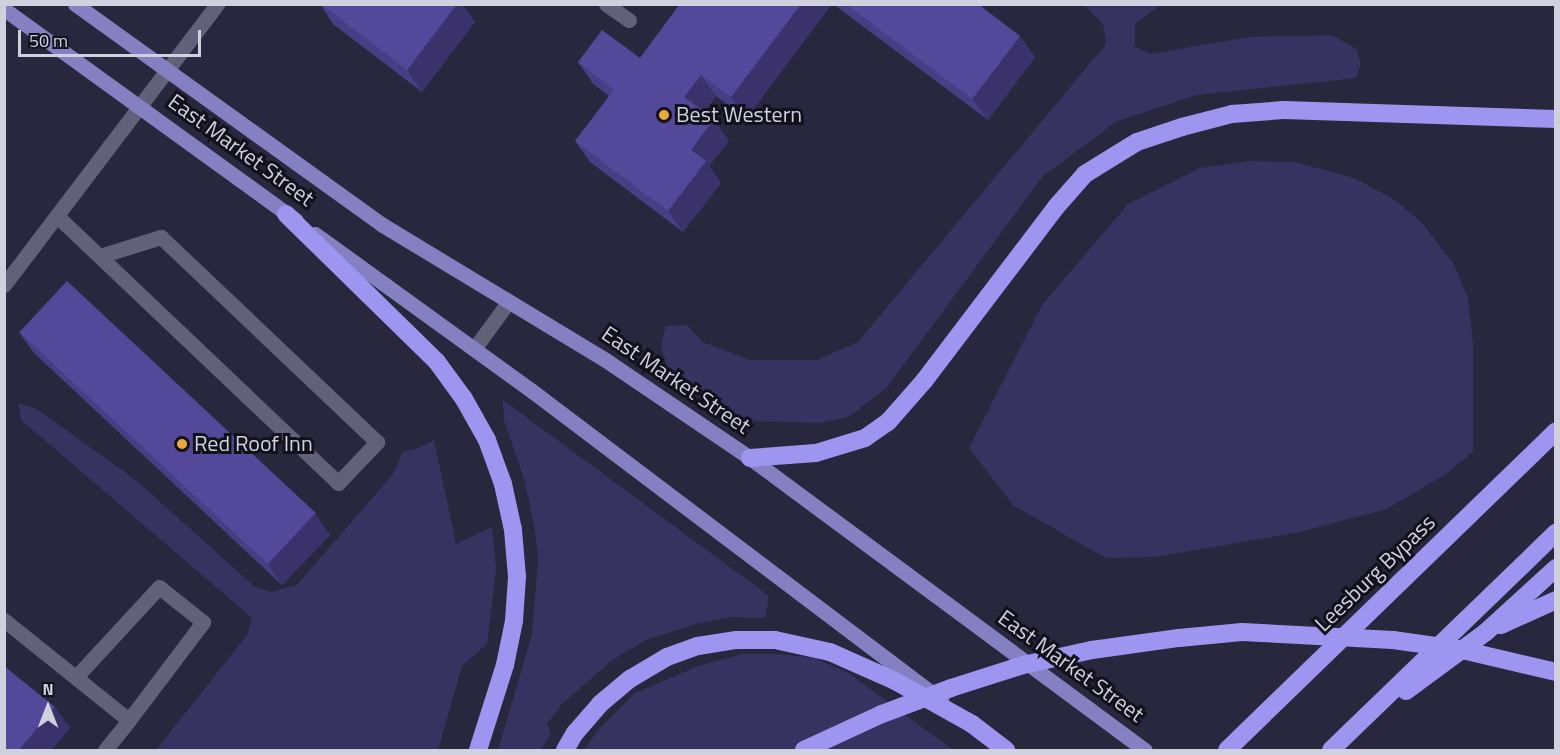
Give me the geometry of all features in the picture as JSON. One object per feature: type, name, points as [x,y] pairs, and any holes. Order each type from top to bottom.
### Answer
[{"type":"highway","points":[[750,458],[816,453],[865,438],[888,422],[924,381],[1056,207],[1085,174],[1137,142],[1182,126],[1232,114],[1284,110],[1556,119]]},
{"type":"highway","points":[[286,213],[437,362],[464,399],[481,430],[503,484],[513,530],[517,577],[514,621],[505,665],[478,750]]},
{"type":"highway","name":"Leesburg Bypass","points":[[1227,750],[1556,430]]},
{"type":"highway","points":[[1332,750],[1556,533]]},
{"type":"highway","points":[[1349,733],[1486,632],[1556,568]]},
{"type":"highway","points":[[1486,632],[1556,600]]},
{"type":"highway","points":[[804,750],[882,714],[951,687],[1023,665],[1092,650],[1179,638],[1242,632],[1393,640],[1458,649],[1556,672]]},
{"type":"highway","points":[[565,750],[575,733],[600,704],[630,679],[667,657],[688,650],[737,640],[775,640],[830,652],[895,681],[972,724]]},
{"type":"highway","name":"East Market Street","points":[[972,724],[1006,750]]},
{"type":"main road","name":"East Market Street","points":[[75,4],[381,224],[607,362],[750,458],[1145,750]]},
{"type":"main road","name":"East Market Street","points":[[4,9],[140,105],[474,349],[804,594],[972,724]]},
{"type":"street","points":[[166,71],[217,4]]},
{"type":"street","points":[[606,4],[629,20]]},
{"type":"street","name":"East Market Street","points":[[140,105],[166,71]]},
{"type":"street","points":[[7,276],[57,216],[140,105]]},
{"type":"street","points":[[57,216],[338,483],[378,442],[162,237],[100,256]]},
{"type":"street","points":[[474,349],[509,301]]},
{"type":"street","points":[[76,677],[159,587],[203,622],[105,750]]},
{"type":"street","points":[[4,620],[129,720]]},
{"type":"shaded area","points":[[1084,5],[1160,5],[1135,24],[1135,46],[1150,54],[1249,37],[1332,35],[1356,49],[1361,64],[1356,78],[1196,95],[1116,122],[1043,176],[887,387],[850,416],[821,423],[751,421],[719,406],[668,369],[661,346],[666,326],[687,325],[703,342],[749,360],[817,360],[858,342],[1106,44],[1103,24]]},
{"type":"shaded area","points":[[1251,161],[1295,162],[1354,178],[1395,200],[1422,223],[1454,264],[1468,298],[1473,344],[1473,452],[1446,474],[1387,509],[1295,533],[1155,557],[1106,558],[1014,506],[969,448],[1042,305],[1128,204],[1200,168]]},
{"type":"shaded area","points":[[503,400],[769,596],[765,618],[732,617],[696,624],[645,640],[610,662],[561,705],[547,724],[551,733],[541,750],[498,750],[532,634],[538,560],[534,524],[524,479],[504,420]]},
{"type":"shaded area","points":[[18,403],[37,409],[137,481],[255,587],[271,592],[297,585],[393,474],[403,452],[419,448],[434,440],[456,544],[492,527],[496,569],[487,644],[462,666],[438,750],[156,750],[247,635],[252,618],[21,420]]},
{"type":"shaded area","points":[[742,654],[777,654],[815,658],[850,674],[953,750],[584,750],[599,729],[635,693],[698,666]]},
{"type":"building","points":[[321,4],[457,4],[407,70]]},
{"type":"building","name":"Best Western","points":[[680,4],[801,4],[731,97],[701,75],[684,97],[714,119],[691,150],[706,161],[668,211],[575,141],[614,90],[578,62],[602,30],[640,58]]},
{"type":"building","points":[[846,4],[978,4],[1020,36],[972,99]]},
{"type":"building","name":"Red Roof Inn","points":[[67,281],[316,513],[268,564],[19,332]]},
{"type":"building","points":[[4,666],[55,707],[19,750],[4,750]]},
{"type":"place","name":"Best Western","points":[[664,115]]},
{"type":"place","name":"Red Roof Inn","points":[[182,444]]}]
